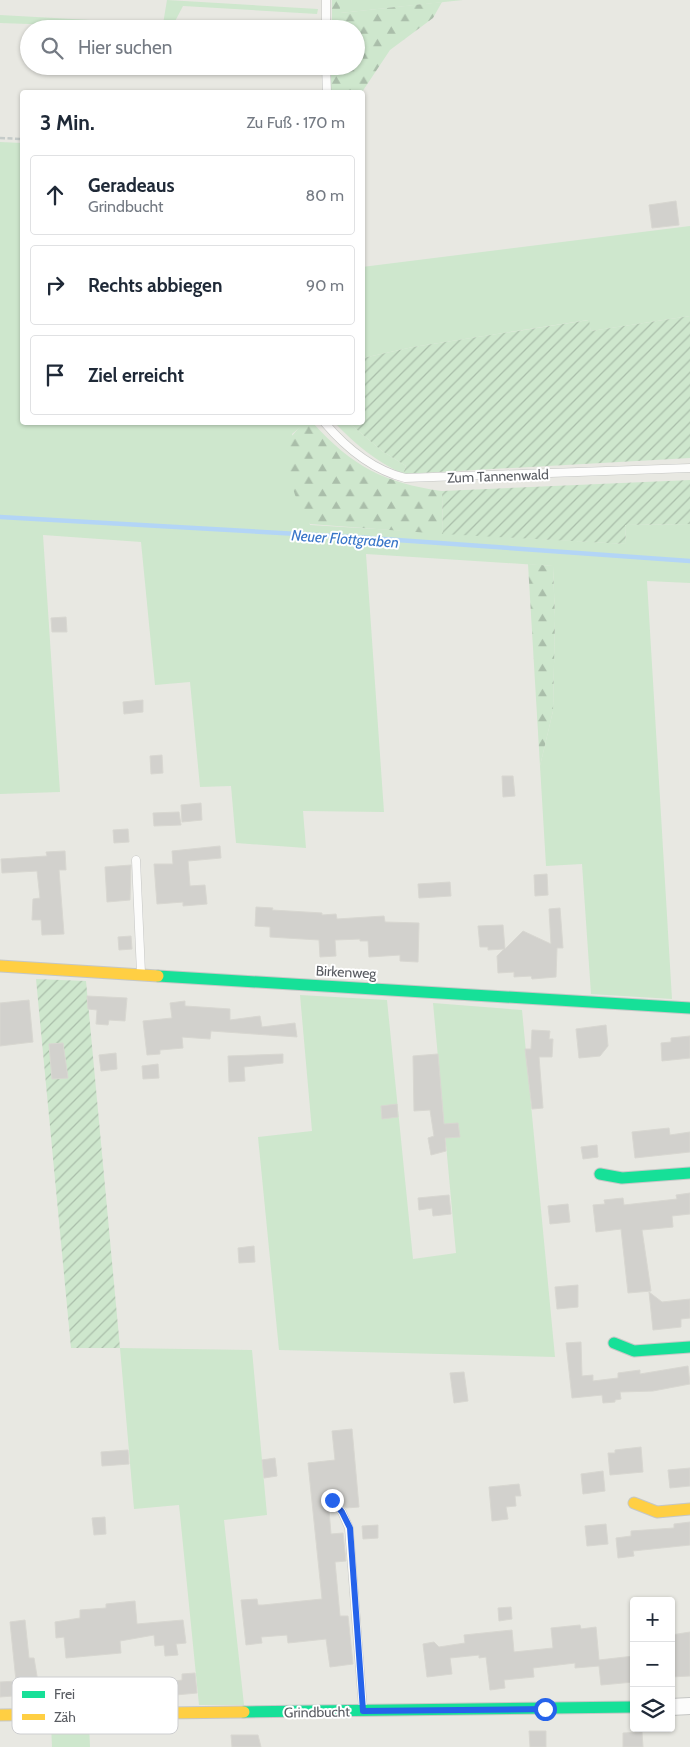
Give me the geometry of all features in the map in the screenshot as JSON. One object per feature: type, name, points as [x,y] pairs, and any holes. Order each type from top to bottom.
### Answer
[{"type":"street","name":"Birkenweg","points":[[0,966],[690,1008]]},
{"type":"street","points":[[600,1174],[622,1178],[690,1173]]},
{"type":"street","points":[[614,1343],[634,1351],[690,1347]]},
{"type":"street","points":[[634,1503],[657,1512],[690,1509]]},
{"type":"street","points":[[675,1706],[690,1706]]},
{"type":"street","name":"Grindbucht","points":[[178,1713],[630,1707]]},
{"type":"lane","points":[[326,0],[326,20]]},
{"type":"lane","points":[[326,75],[327,90]]},
{"type":"lane","name":"Zum Tannenwald","points":[[327,425],[361,457],[384,472],[405,478],[690,468]]},
{"type":"lane","points":[[136,860],[142,975]]},
{"type":"lane","points":[[332,1500],[342,1512],[350,1528],[363,1711]]},
{"type":"path","points":[[0,138],[20,139]]},
{"type":"green space","points":[[167,0],[318,9],[317,14],[183,6],[176,20],[164,20]]},
{"type":"green space","points":[[332,0],[340,0],[340,13],[442,2],[433,18],[390,50],[363,90],[331,90],[331,75],[365,75],[365,20],[332,20]]},
{"type":"green space","points":[[340,0],[463,0],[340,13]]},
{"type":"green space","points":[[0,15],[91,20],[20,20],[20,24],[0,23]]},
{"type":"green space","points":[[0,142],[20,143],[20,425],[303,425],[292,434],[310,525],[626,544],[625,525],[690,524],[690,583],[647,581],[672,999],[591,994],[582,864],[546,866],[540,766],[553,711],[555,618],[553,566],[366,554],[384,812],[303,811],[306,848],[236,843],[231,786],[200,787],[190,682],[155,685],[141,542],[43,535],[60,792],[0,794]]},
{"type":"green space","points":[[690,226],[690,316],[591,331],[588,320],[413,347],[365,358],[365,267]]},
{"type":"green space","points":[[690,316],[690,458],[403,474],[406,466],[382,451],[351,425],[365,425],[365,358],[413,347],[589,320],[591,331]]},
{"type":"green space","points":[[301,425],[315,425],[341,451],[370,470],[403,483],[442,491],[443,534],[310,524],[295,496],[285,444]]},
{"type":"green space","points":[[337,425],[351,425],[382,451],[406,466],[403,474],[384,464]]},
{"type":"green space","points":[[690,480],[690,524],[625,525],[626,544],[443,534],[442,491]]},
{"type":"green space","points":[[528,564],[553,566],[555,618],[553,711],[540,766]]},
{"type":"green space","points":[[36,979],[86,981],[120,1348],[71,1348]]},
{"type":"green space","points":[[300,995],[387,1000],[413,1259],[456,1253],[433,1003],[522,1010],[555,1357],[279,1350],[258,1137],[312,1131]]},
{"type":"green space","points":[[120,1348],[252,1350],[267,1515],[224,1520],[244,1705],[199,1705],[179,1505],[134,1509]]},
{"type":"green space","points":[[51,1734],[89,1734],[90,1747],[52,1747]]},
{"type":"building","points":[[676,201],[679,225],[652,228],[649,205]]},
{"type":"building","points":[[66,617],[67,632],[52,632],[51,618]]},
{"type":"building","points":[[143,700],[143,712],[124,714],[123,702]]},
{"type":"building","points":[[162,755],[163,773],[151,774],[150,756]]},
{"type":"building","points":[[502,776],[513,776],[515,796],[503,797]]},
{"type":"building","points":[[201,803],[202,820],[182,822],[181,805]]},
{"type":"building","points":[[179,812],[181,825],[154,826],[153,813]]},
{"type":"building","points":[[128,829],[129,842],[114,843],[113,830]]},
{"type":"building","points":[[220,846],[221,858],[188,861],[190,886],[205,885],[207,904],[183,906],[183,902],[157,904],[154,864],[173,864],[172,851]]},
{"type":"building","points":[[65,851],[66,870],[59,870],[64,934],[42,935],[41,920],[32,920],[33,899],[40,898],[37,871],[2,873],[1,859],[47,856],[46,852]]},
{"type":"building","points":[[131,865],[130,900],[107,902],[105,867]]},
{"type":"building","points":[[547,874],[548,895],[535,896],[534,875]]},
{"type":"building","points":[[450,882],[451,896],[419,898],[418,884]]},
{"type":"building","points":[[256,907],[273,908],[272,910],[322,913],[322,915],[336,914],[337,919],[384,916],[385,922],[419,923],[418,962],[400,961],[400,955],[369,957],[368,941],[360,941],[360,939],[335,940],[336,956],[320,957],[319,940],[270,937],[270,927],[255,926]]},
{"type":"building","points":[[560,908],[563,948],[557,948],[556,977],[532,979],[531,976],[514,977],[514,972],[498,973],[497,956],[504,949],[488,950],[488,947],[480,947],[478,926],[503,925],[505,949],[523,931],[551,944],[549,909]]},
{"type":"building","points":[[131,936],[132,949],[119,950],[118,937]]},
{"type":"building","points":[[87,996],[127,998],[125,1021],[109,1020],[108,1025],[96,1024],[97,1010],[88,1009]]},
{"type":"building","points":[[29,1000],[33,1042],[0,1046],[0,1003]]},
{"type":"building","points":[[185,1001],[185,1006],[230,1009],[230,1020],[260,1016],[262,1027],[295,1023],[297,1037],[211,1031],[210,1039],[182,1037],[183,1048],[160,1050],[160,1054],[147,1055],[143,1021],[172,1018],[170,1003]]},
{"type":"building","points":[[606,1025],[608,1046],[600,1056],[579,1058],[576,1029]]},
{"type":"building","points":[[532,1030],[550,1031],[549,1039],[553,1039],[552,1057],[539,1057],[543,1108],[532,1109],[525,1049],[531,1049]]},
{"type":"building","points":[[690,1036],[690,1058],[662,1061],[661,1043],[671,1042],[671,1038]]},
{"type":"building","points":[[63,1043],[68,1078],[52,1079],[49,1044]]},
{"type":"building","points":[[116,1053],[117,1069],[101,1071],[99,1055]]},
{"type":"building","points":[[283,1054],[283,1063],[244,1067],[245,1081],[229,1082],[228,1056]]},
{"type":"building","points":[[438,1054],[444,1124],[458,1123],[460,1137],[445,1138],[446,1151],[431,1155],[428,1138],[434,1136],[430,1110],[414,1111],[413,1056]]},
{"type":"building","points":[[158,1064],[159,1078],[143,1079],[142,1066]]},
{"type":"building","points":[[397,1104],[398,1117],[382,1119],[381,1106]]},
{"type":"building","points":[[669,1128],[670,1135],[690,1132],[690,1152],[635,1158],[632,1132]]},
{"type":"building","points":[[597,1145],[598,1157],[583,1159],[581,1147]]},
{"type":"building","points":[[690,1193],[690,1214],[672,1216],[673,1227],[642,1230],[651,1291],[628,1293],[621,1229],[596,1232],[593,1205],[605,1204],[604,1200],[623,1198],[624,1205],[677,1199],[676,1195]]},
{"type":"building","points":[[449,1195],[451,1214],[433,1216],[432,1208],[419,1210],[418,1198]]},
{"type":"building","points":[[568,1204],[570,1222],[550,1224],[548,1206]]},
{"type":"building","points":[[254,1246],[255,1262],[239,1263],[238,1248]]},
{"type":"building","points":[[578,1285],[578,1307],[557,1309],[555,1287]]},
{"type":"building","points":[[649,1292],[662,1302],[690,1299],[690,1318],[681,1319],[681,1327],[653,1330]]},
{"type":"building","points":[[581,1342],[582,1376],[593,1375],[593,1381],[618,1378],[618,1373],[640,1370],[640,1374],[688,1366],[690,1384],[653,1391],[620,1392],[621,1399],[615,1400],[615,1402],[603,1403],[602,1395],[572,1398],[566,1343]]},
{"type":"building","points":[[464,1372],[468,1401],[454,1403],[450,1373]]},
{"type":"building","points":[[352,1429],[359,1507],[346,1508],[334,1494],[328,1495],[326,1499],[333,1510],[329,1510],[331,1534],[343,1533],[346,1561],[335,1562],[340,1616],[348,1616],[353,1664],[330,1667],[326,1639],[288,1643],[287,1635],[261,1637],[262,1643],[246,1645],[241,1600],[257,1599],[258,1605],[263,1605],[322,1599],[308,1463],[335,1460],[332,1431]]},
{"type":"building","points":[[641,1447],[643,1472],[610,1475],[608,1453],[615,1453],[615,1450]]},
{"type":"building","points":[[128,1450],[129,1464],[102,1466],[101,1452]]},
{"type":"building","points":[[275,1458],[277,1476],[264,1478],[262,1460]]},
{"type":"building","points":[[690,1468],[690,1486],[670,1488],[668,1470]]},
{"type":"building","points":[[603,1471],[605,1491],[583,1494],[581,1474]]},
{"type":"building","points":[[519,1484],[521,1496],[515,1496],[516,1506],[506,1507],[508,1519],[492,1521],[489,1487]]},
{"type":"building","points":[[105,1517],[106,1534],[94,1535],[92,1518]]},
{"type":"building","points":[[690,1522],[690,1545],[633,1551],[634,1556],[618,1558],[616,1538],[631,1536],[631,1531],[674,1528],[674,1524]]},
{"type":"building","points":[[606,1524],[608,1544],[587,1546],[585,1526]]},
{"type":"building","points":[[378,1525],[378,1538],[363,1539],[362,1526]]},
{"type":"building","points":[[135,1601],[137,1624],[183,1620],[186,1643],[176,1644],[178,1655],[165,1656],[164,1645],[155,1646],[154,1635],[120,1641],[121,1653],[66,1658],[64,1637],[56,1638],[55,1622],[80,1618],[80,1610],[106,1608],[106,1604]]},
{"type":"building","points":[[511,1607],[512,1619],[499,1621],[498,1608]]},
{"type":"building","points":[[25,1620],[29,1658],[34,1658],[37,1677],[16,1677],[10,1622]]},
{"type":"building","points":[[580,1625],[581,1629],[596,1627],[599,1660],[630,1656],[630,1682],[601,1685],[599,1666],[575,1668],[575,1663],[533,1668],[534,1677],[504,1680],[505,1688],[490,1690],[486,1657],[479,1658],[479,1655],[450,1658],[452,1674],[427,1677],[423,1644],[434,1642],[439,1647],[465,1643],[464,1635],[512,1630],[514,1652],[553,1648],[551,1628]]},
{"type":"building","points":[[690,1632],[690,1676],[675,1677],[675,1634]]},
{"type":"building","points":[[195,1673],[197,1693],[178,1695],[178,1681],[182,1680],[182,1674]]},
{"type":"building","points":[[12,1681],[12,1696],[0,1697],[0,1682]]},
{"type":"building","points":[[529,1731],[546,1731],[546,1747],[530,1747]]},
{"type":"building","points":[[642,1732],[643,1747],[623,1747],[623,1733]]},
{"type":"building","points":[[231,1735],[258,1735],[261,1747],[232,1747]]},
{"type":"waterway","name":"Neuer Flottgraben","points":[[0,517],[369,538],[690,561]]},
{"type":"traffic: fast","points":[[158,976],[690,1008]]},
{"type":"traffic: fast","points":[[600,1174],[622,1178],[690,1173]]},
{"type":"traffic: fast","points":[[614,1343],[634,1351],[690,1347]]},
{"type":"traffic: fast","points":[[244,1712],[630,1707]]},
{"type":"traffic: slow","points":[[0,966],[158,976]]},
{"type":"traffic: slow","points":[[634,1503],[657,1512],[690,1509]]},
{"type":"traffic: slow","points":[[178,1713],[244,1712]]},
{"type":"traffic: slow","points":[[0,1715],[12,1715]]},
{"type":"route","points":[[332,1500],[342,1512],[350,1528],[363,1711],[545,1709]]}]
